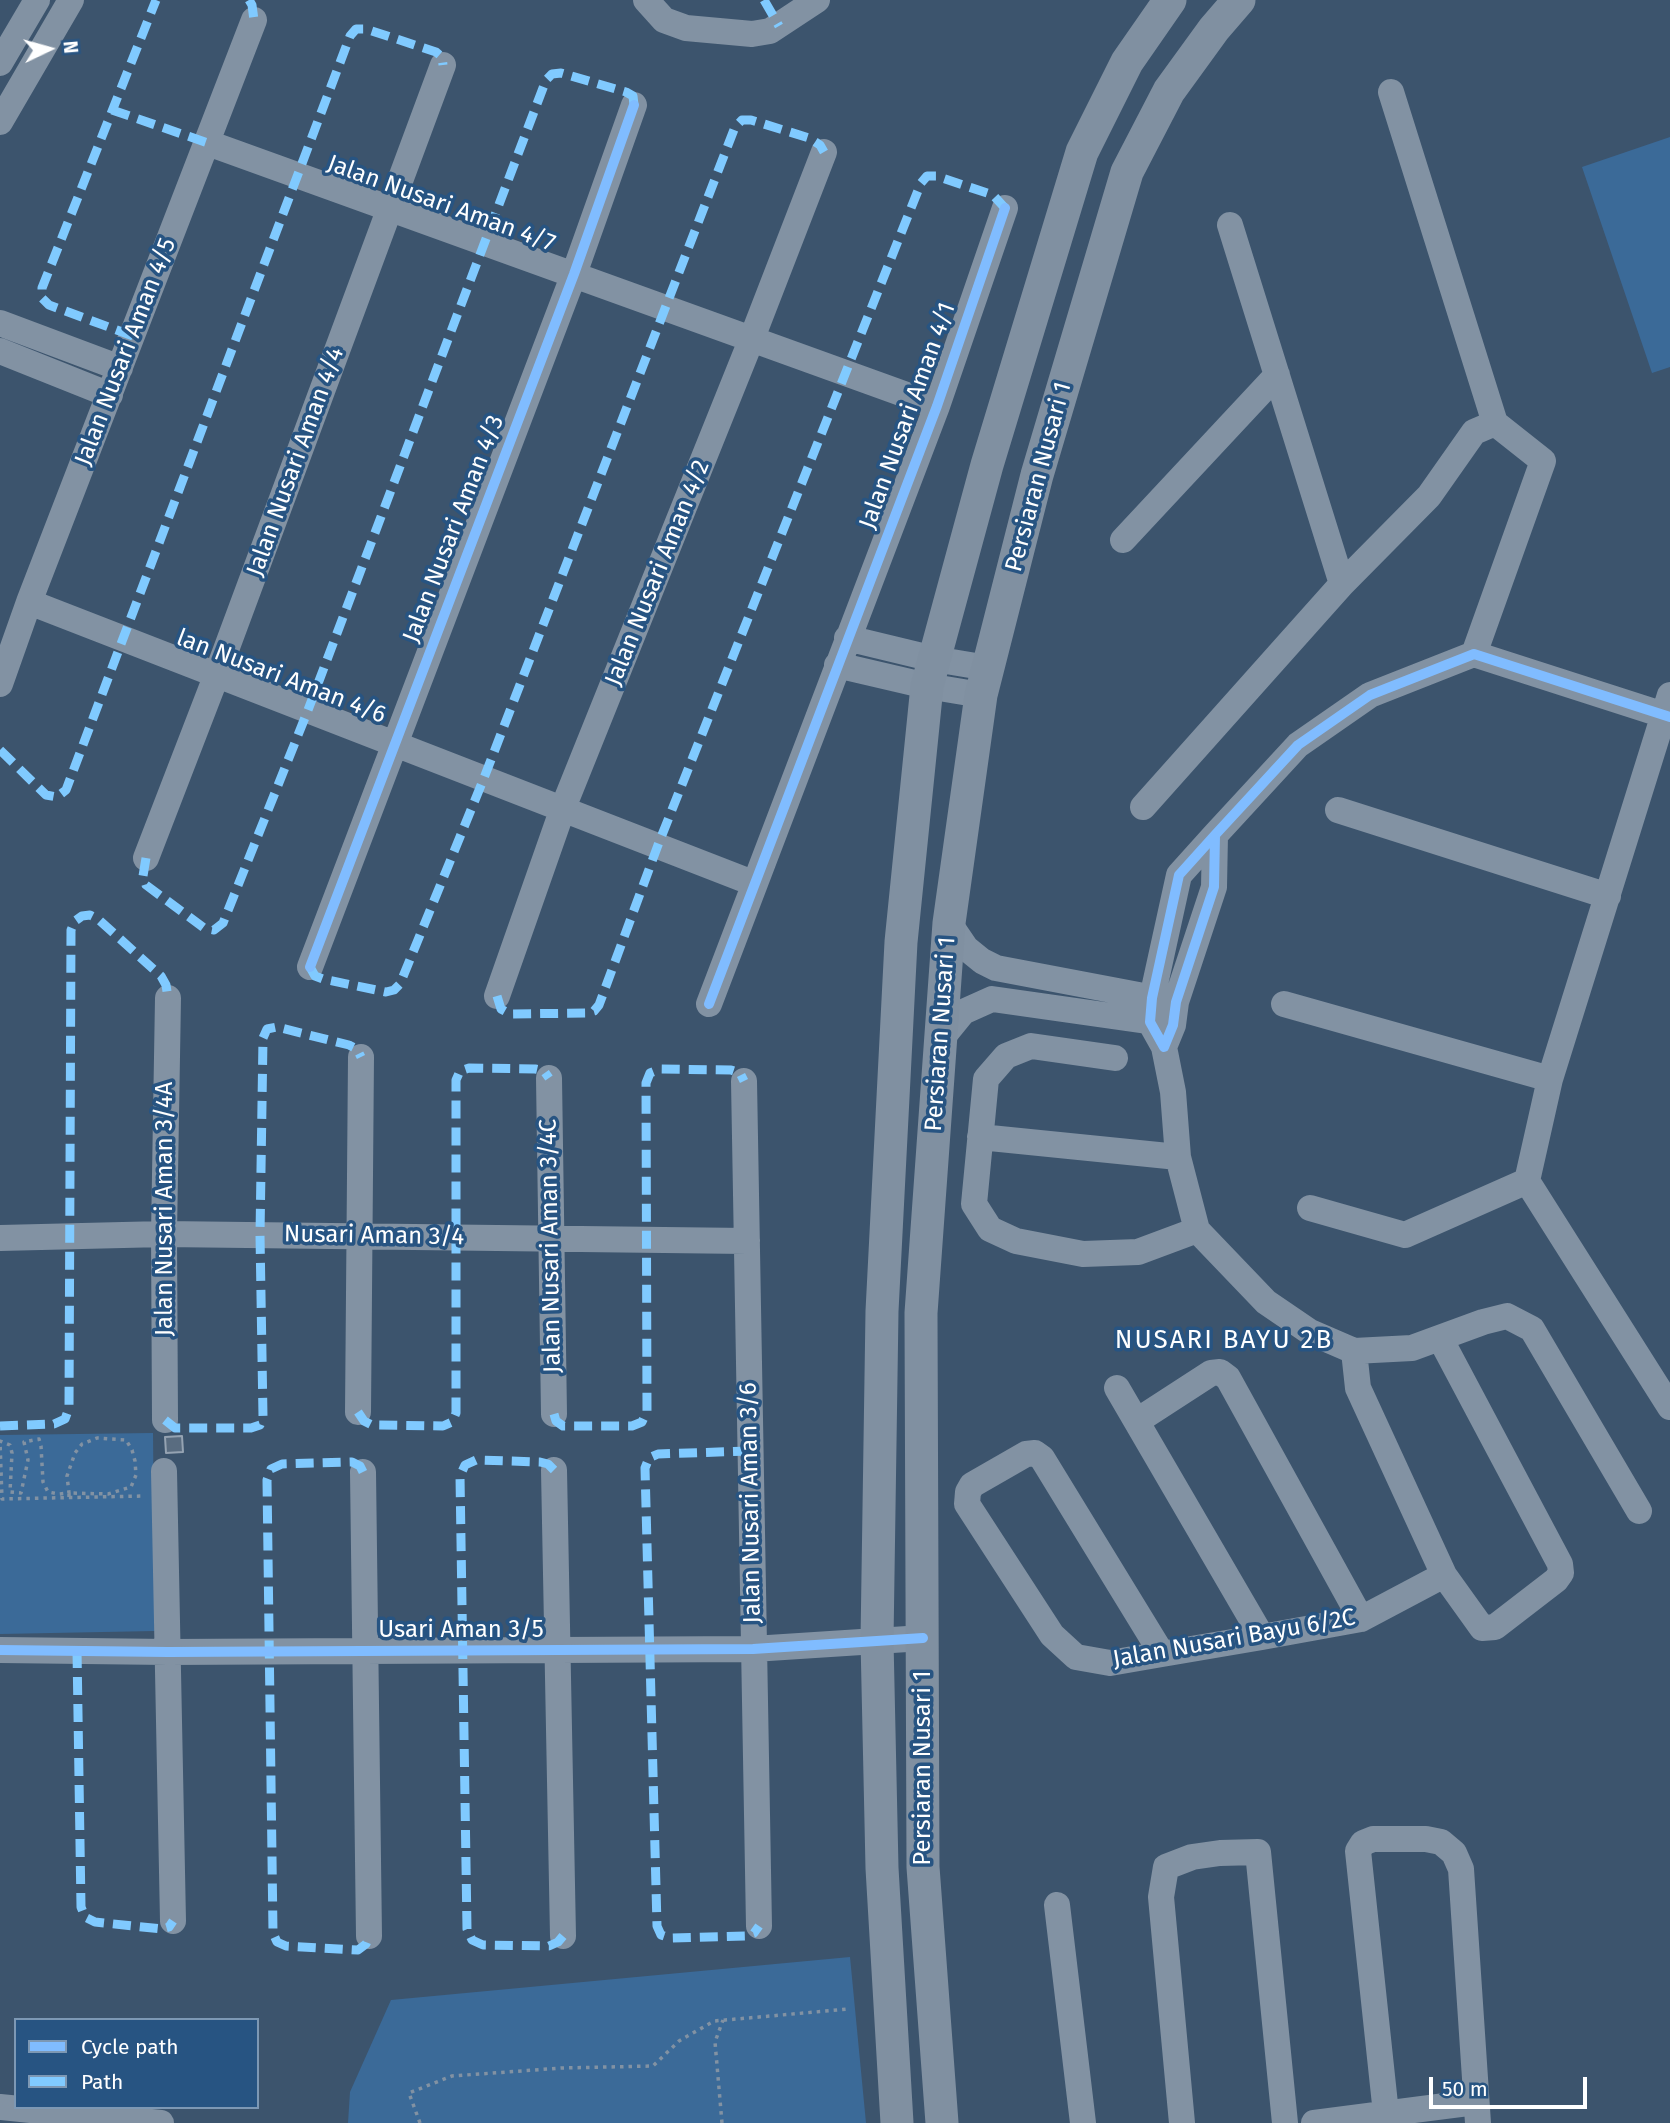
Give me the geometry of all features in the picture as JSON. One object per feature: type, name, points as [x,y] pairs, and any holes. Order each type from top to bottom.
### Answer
[{"type":"main road","name":"Persiaran Nusari 1","points":[[897,2123],[882,1868],[877,1640],[882,1311],[901,942],[931,672],[987,465],[1082,152],[1127,62],[1170,0]]},
{"type":"main road","name":"Persiaran Nusari 1","points":[[942,2123],[923,1867],[921,1313],[950,923],[985,681],[1037,475],[1127,172],[1169,91],[1214,29],[1239,0]]},
{"type":"street","points":[[0,63],[37,0]]},
{"type":"street","points":[[0,122],[71,0]]},
{"type":"street","points":[[646,0],[664,20],[685,28],[752,34],[771,31],[817,0]]},
{"type":"street","name":"Jalan Nusari Aman 4/5","points":[[0,684],[29,602],[254,20]]},
{"type":"street","name":"Jalan Nusari Aman 4/4","points":[[146,858],[443,65]]},
{"type":"street","points":[[1391,92],[1495,423],[1543,461],[1474,654]]},
{"type":"street","name":"Jalan Nusari Aman 4/3","points":[[310,967],[574,274],[634,105]]},
{"type":"street","name":"Jalan Nusari Aman 4/7","points":[[208,142],[937,405]]},
{"type":"street","name":"Jalan Nusari Aman 4/2","points":[[498,996],[563,808],[824,152]]},
{"type":"street","name":"Jalan Nusari Aman 4/1","points":[[837,665],[937,405],[1005,208]]},
{"type":"street","points":[[1230,225],[1342,584]]},
{"type":"street","points":[[0,323],[120,368]]},
{"type":"street","points":[[0,351],[110,394]]},
{"type":"street","points":[[1123,540],[1277,375]]},
{"type":"street","points":[[1143,807],[1342,584],[1429,496],[1474,432],[1495,423]]},
{"type":"street","name":"lan Nusari Aman 4/6","points":[[29,602],[753,883]]},
{"type":"street","points":[[847,638],[931,672]]},
{"type":"street","points":[[1639,1511],[1532,1329],[1507,1316],[1412,1348],[1354,1351],[1310,1332],[1266,1302],[1197,1230],[1178,1157],[1163,1019],[1179,875],[1298,745],[1370,695],[1474,654],[1668,709],[1550,1079],[1527,1181],[1670,1407]]},
{"type":"street","points":[[709,1004],[837,665],[931,672],[985,681]]},
{"type":"street","points":[[1338,810],[1608,896]]},
{"type":"street","points":[[1163,1019],[1214,887],[1215,835]]},
{"type":"street","points":[[950,923],[966,948],[996,968],[1163,1019]]},
{"type":"street","name":"Jalan Nusari Aman 3/4A","points":[[165,1420],[164,1234],[168,998]]},
{"type":"street","points":[[941,1038],[962,1012],[992,999],[1163,1019]]},
{"type":"street","points":[[1284,1004],[1550,1079]]},
{"type":"street","points":[[1115,1058],[1031,1046],[1006,1056],[986,1079],[974,1204],[990,1229],[1016,1241],[1083,1254],[1138,1252],[1197,1230]]},
{"type":"street","points":[[358,1412],[361,1057]]},
{"type":"street","name":"Jalan Nusari Aman 3/4C","points":[[549,1078],[554,1414]]},
{"type":"street","name":"Jalan Nusari Aman 3/6","points":[[744,1081],[759,1926]]},
{"type":"street","points":[[980,1137],[1178,1157]]},
{"type":"street","points":[[1310,1208],[1405,1235],[1527,1181]]},
{"type":"street","name":"Nusari Aman 3/4","points":[[0,1238],[164,1234],[747,1241]]},
{"type":"street","points":[[1354,1351],[1358,1388],[1444,1575],[1482,1628],[1495,1627],[1556,1580],[1561,1573],[1560,1564],[1440,1338]]},
{"type":"street","points":[[1137,1421],[1211,1373],[1220,1372],[1228,1378],[1361,1619]]},
{"type":"street","points":[[1117,1388],[1262,1637]]},
{"type":"street","name":"Jalan Nusari Bayu 6/2C","points":[[1162,1654],[1042,1458],[1035,1453],[1026,1454],[972,1485],[967,1504],[1052,1635],[1076,1657],[1110,1663],[1262,1637],[1361,1619],[1444,1575]]},
{"type":"street","points":[[554,1470],[563,1936]]},
{"type":"street","points":[[164,1471],[173,1921]]},
{"type":"street","points":[[363,1472],[363,1651],[369,1936]]},
{"type":"street","name":"Usari Aman 3/5","points":[[0,1650],[168,1652],[753,1649],[923,1638]]},
{"type":"street","points":[[1314,2123],[1477,2112],[1461,1869],[1454,1853],[1441,1842],[1426,1839],[1373,1839],[1363,1843],[1359,1851],[1387,2118]]},
{"type":"street","points":[[1182,2123],[1161,1897],[1166,1867],[1192,1857],[1258,1852],[1285,2123]]},
{"type":"street","points":[[1057,1905],[1083,2123]]},
{"type":"street","points":[[0,2107],[30,2117],[161,2123]]},
{"type":"path","points":[[69,1495],[66,1476],[75,1453],[82,1444],[97,1438],[126,1440],[135,1461],[136,1475],[131,1487],[108,1494],[69,1495],[2,1499],[0,1441],[10,1445],[12,1452],[10,1492],[21,1493],[28,1460],[24,1442],[38,1439],[43,1482],[48,1492],[69,1495],[154,1496]]},
{"type":"path","points":[[420,2123],[409,2093],[452,2076],[573,2067],[653,2066],[679,2041],[714,2021],[849,2009]]},
{"type":"path","points":[[722,2123],[715,2042],[723,2021]]},
{"type":"shaded area","points":[[1670,137],[1670,367],[1652,373],[1582,167]]},
{"type":"shaded area","points":[[153,1433],[155,1631],[0,1634],[0,1435]]},
{"type":"shaded area","points":[[850,1957],[866,2123],[348,2123],[350,2092],[391,2000]]},
{"type":"building","points":[[182,1436],[183,1452],[166,1453],[165,1437]]},
{"type":"marked path","points":[[133,336],[49,305],[42,298],[42,288],[156,0]]},
{"type":"marked path","points":[[249,0],[254,20]]},
{"type":"marked path","points":[[764,0],[779,26]]},
{"type":"marked path","points":[[0,750],[46,795],[57,797],[66,790],[350,36],[356,29],[366,29],[436,52],[442,57],[443,65]]},
{"type":"marked path","points":[[146,858],[143,876],[146,885],[204,928],[214,930],[223,923],[308,710],[546,80],[552,74],[561,73],[626,92],[633,96],[634,105]]},
{"type":"marked path","points":[[112,110],[208,143]]},
{"type":"marked path","points":[[310,967],[315,976],[323,979],[386,992],[394,990],[400,984],[484,778],[735,127],[742,120],[751,120],[809,138],[820,145],[824,152]]},
{"type":"marked path","points":[[497,996],[501,1009],[510,1014],[587,1013],[594,1011],[599,1005],[658,845],[921,183],[927,176],[936,176],[993,195],[1005,208]]},
{"type":"marked path","points":[[0,1426],[54,1424],[65,1419],[69,1408],[71,930],[75,921],[90,915],[98,919],[161,976],[168,998]]},
{"type":"marked path","points":[[165,1420],[175,1428],[251,1428],[260,1425],[263,1417],[260,1235],[263,1038],[267,1029],[277,1027],[349,1045],[357,1049],[361,1057]]},
{"type":"marked path","points":[[358,1412],[364,1421],[372,1425],[443,1426],[452,1422],[456,1413],[456,1080],[460,1071],[469,1068],[535,1069],[544,1071],[549,1078]]},
{"type":"marked path","points":[[554,1414],[556,1421],[563,1426],[632,1426],[642,1422],[647,1411],[646,1083],[650,1073],[660,1069],[731,1070],[740,1073],[744,1081]]},
{"type":"marked path","points":[[751,1451],[658,1454],[649,1458],[645,1468],[657,1926],[661,1935],[670,1938],[746,1936],[754,1933],[759,1926]]},
{"type":"marked path","points":[[554,1470],[548,1464],[540,1462],[476,1460],[465,1465],[460,1476],[467,1929],[472,1940],[483,1945],[549,1946],[563,1936]]},
{"type":"marked path","points":[[363,1472],[360,1466],[352,1462],[282,1464],[271,1469],[267,1480],[273,1933],[277,1942],[286,1946],[358,1950],[366,1944],[369,1936]]},
{"type":"marked path","points":[[77,1650],[81,1907],[85,1917],[95,1922],[162,1929],[169,1927],[173,1921]]},
{"type":"cycle path","points":[[310,967],[574,274],[634,105]]},
{"type":"cycle path","points":[[709,1004],[937,406],[1005,208]]},
{"type":"cycle path","points":[[1215,835],[1214,887],[1164,1047],[1150,1022],[1152,998],[1179,875],[1215,835],[1298,745],[1370,695],[1474,654],[1670,717]]},
{"type":"cycle path","points":[[0,1650],[168,1652],[753,1649],[923,1638]]},
{"type":"district","name":"NUSARI BAYU 2B","points":[[1224,1341]]}]
